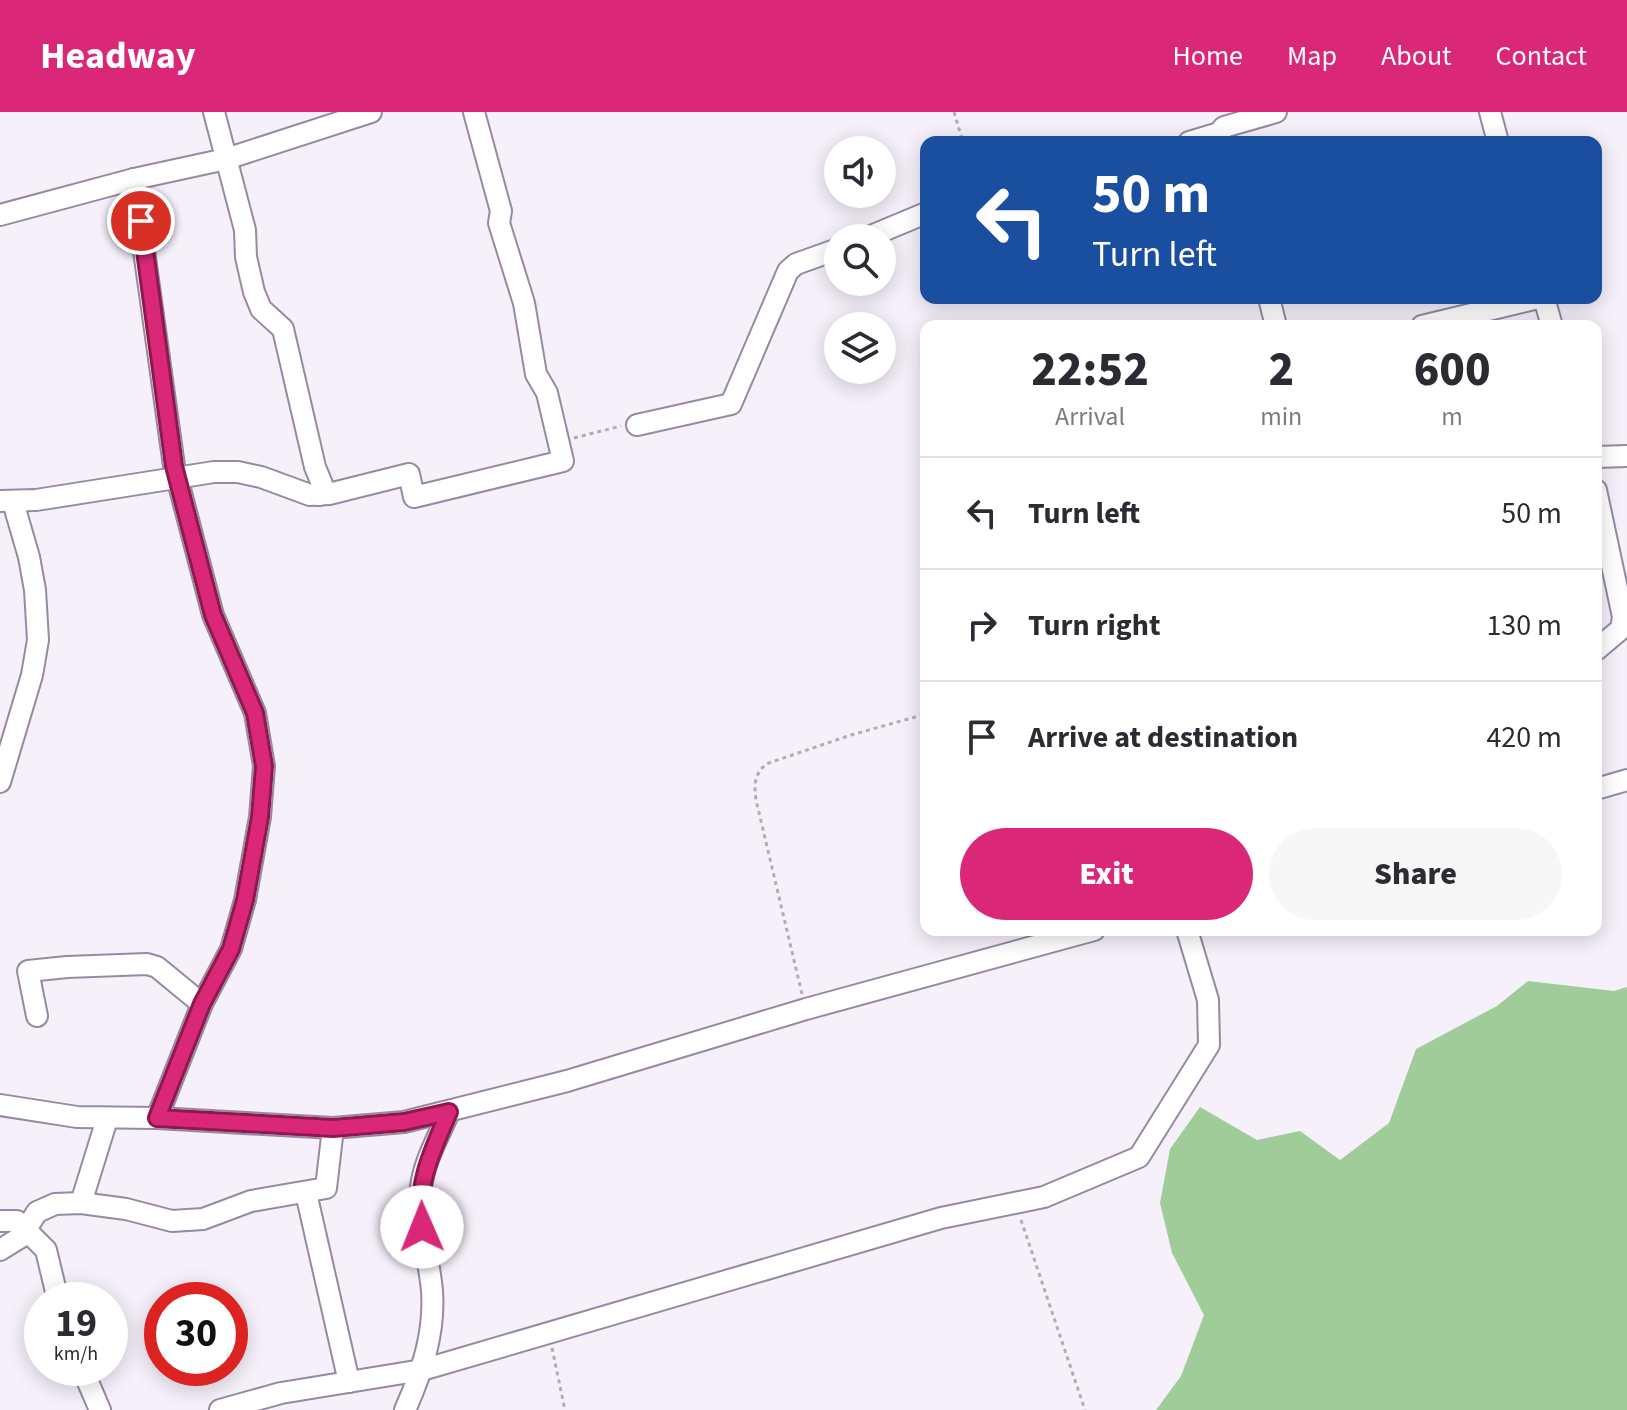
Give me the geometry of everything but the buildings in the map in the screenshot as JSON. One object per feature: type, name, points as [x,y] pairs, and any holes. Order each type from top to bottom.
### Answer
[{"type":"street","points":[[214,112],[245,230],[246,257],[254,292],[261,309],[283,329],[315,467],[322,484],[319,495]]},
{"type":"street","points":[[0,215],[134,179],[226,159],[371,112]]},
{"type":"street","points":[[0,782],[32,675],[38,640],[35,590],[29,557],[7,502],[214,472],[238,472],[261,477],[310,495],[409,474],[414,497],[563,461],[547,393],[536,374],[524,303],[499,223],[501,211],[474,112]]},
{"type":"street","points":[[1224,127],[1276,112]]},
{"type":"street","points":[[1490,112],[1496,136]]},
{"type":"street","points":[[134,179],[177,477],[213,615],[255,713],[264,766],[263,799],[245,900],[231,949],[202,1004],[157,1118]]},
{"type":"street","points":[[896,226],[920,216]]},
{"type":"street","points":[[637,425],[731,404],[788,271],[796,264],[824,254]]},
{"type":"street","points":[[1447,320],[1513,304]]},
{"type":"street","points":[[1602,457],[1627,456]]},
{"type":"street","points":[[1602,505],[1618,544],[1623,617],[1621,629],[1602,645]]},
{"type":"street","points":[[1602,787],[1627,780]]},
{"type":"street","points":[[0,1105],[107,1119],[157,1118],[333,1128],[404,1122],[567,1081],[806,1009],[1072,936]]},
{"type":"street","points":[[220,1410],[281,1393],[422,1370],[941,1218],[1044,1197],[1139,1157],[1209,1045],[1208,1000],[1189,936]]},
{"type":"street","points":[[37,1016],[28,971],[67,967],[147,964],[157,967],[202,1004]]},
{"type":"street","points":[[405,1410],[422,1370],[428,1344],[432,1289],[420,1213],[421,1186],[449,1112]]},
{"type":"street","points":[[81,1203],[107,1119]]},
{"type":"street","points":[[0,1250],[21,1237],[37,1212],[55,1204],[81,1203],[126,1209],[172,1221],[203,1219],[251,1201],[326,1188],[333,1128]]},
{"type":"street","points":[[306,1193],[349,1382]]},
{"type":"street","points":[[0,1221],[17,1221],[46,1250],[54,1282]]},
{"type":"street","points":[[90,1386],[100,1410]]},
{"type":"path","points":[[954,112],[961,136]]},
{"type":"path","points":[[559,441],[637,425]]},
{"type":"path","points":[[806,1009],[756,800],[754,786],[758,772],[766,764],[920,716]]},
{"type":"path","points":[[1015,1202],[1085,1410]]},
{"type":"path","points":[[548,1333],[565,1410]]},
{"type":"green space","points":[[1528,981],[1614,991],[1627,987],[1627,1410],[1156,1410],[1181,1376],[1204,1315],[1172,1253],[1160,1203],[1170,1149],[1200,1107],[1257,1140],[1300,1131],[1340,1160],[1389,1123],[1416,1049],[1497,1006]]},
{"type":"route","points":[[141,221],[174,466],[213,615],[255,713],[264,766],[260,817],[245,900],[231,949],[202,1004],[157,1118],[361,1128],[449,1112],[421,1186],[422,1227]]}]
